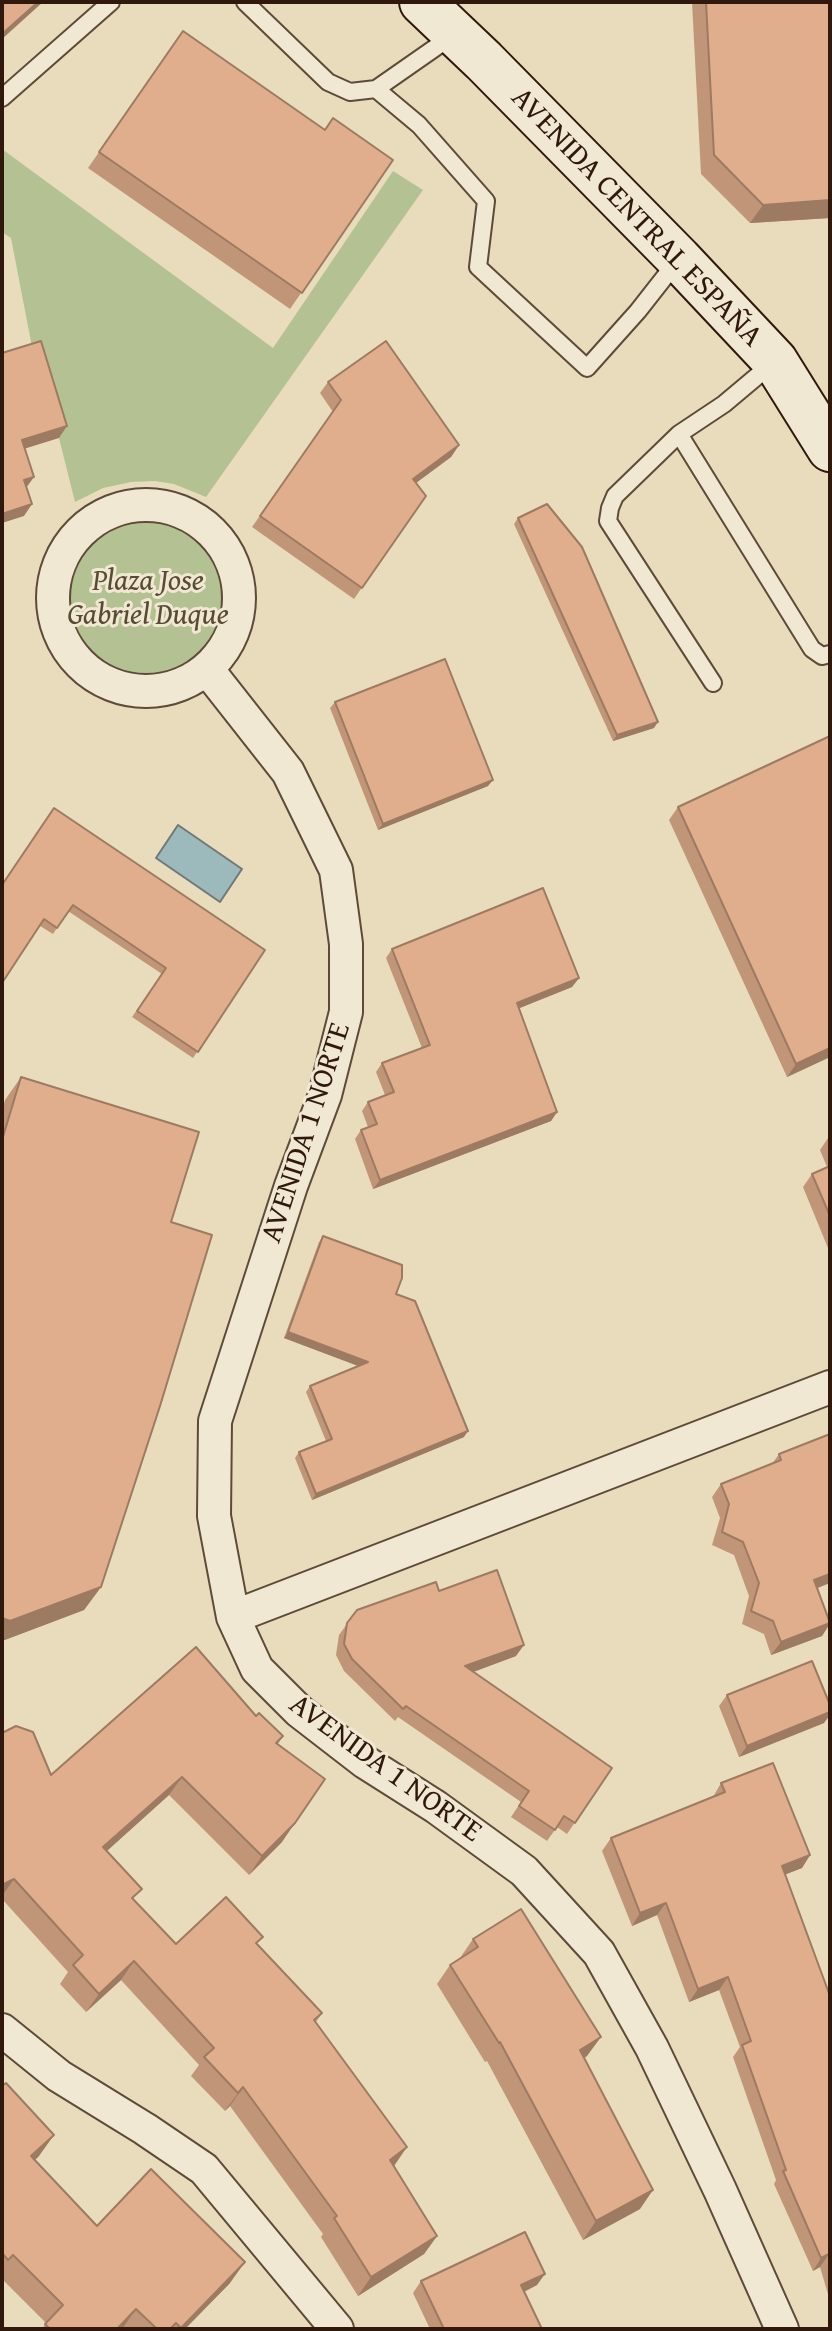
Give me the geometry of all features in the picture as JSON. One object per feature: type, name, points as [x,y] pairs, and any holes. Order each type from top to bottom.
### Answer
[{"type":"main road","name":"AVENIDA CENTRAL ESPAÑA","points":[[422,2],[679,259],[775,361],[830,449]]},
{"type":"street","points":[[155,504],[185,512],[211,530],[229,555],[239,584],[238,616],[227,645],[207,669],[181,685],[151,692],[121,689],[94,676],[71,655],[57,628],[53,597],[58,567],[72,540],[96,519],[124,507],[155,504]]},
{"type":"street","name":"AVENIDA 1 NORTE","points":[[207,669],[288,772],[336,870],[346,944],[346,1012],[325,1095],[286,1199],[215,1421],[214,1516],[233,1617],[257,1669],[299,1711],[365,1762],[436,1807],[524,1871],[599,1953],[652,2048],[782,2329]]},
{"type":"street","points":[[233,1617],[830,1387]]},
{"type":"street","points":[[2,2030],[59,2076],[204,2169],[337,2329]]},
{"type":"lane","points":[[2,98],[111,2]]},
{"type":"lane","points":[[245,2],[328,82],[350,92],[376,89],[455,33]]},
{"type":"lane","points":[[376,89],[419,125],[486,201],[478,267],[587,368],[679,259]]},
{"type":"lane","points":[[713,683],[608,521],[615,496],[679,434],[724,404],[775,361]]},
{"type":"lane","points":[[679,434],[812,649],[822,656],[830,654]]},
{"type":"green space","points":[[2,149],[273,348],[393,171],[423,190],[206,497],[174,484],[155,481],[103,488],[75,502],[33,352],[11,238],[2,232]]},
{"type":"green space","name":"Plaza Jose Gabriel Duque","points":[[148,521],[178,527],[203,544],[220,569],[226,599],[220,629],[203,654],[178,671],[148,677],[118,671],[93,654],[76,629],[70,599],[76,569],[93,544],[118,527]]},
{"type":"water","points":[[178,825],[242,869],[220,902],[156,858]]},
{"type":"building","points":[[2,2],[38,2],[2,34]]},
{"type":"building","points":[[706,2],[830,2],[830,200],[763,205],[714,155]]},
{"type":"building","points":[[183,31],[325,130],[333,118],[393,160],[302,293],[99,152]]},
{"type":"building","points":[[41,341],[67,426],[22,440],[34,477],[24,480],[32,504],[2,514],[2,353]]},
{"type":"building","points":[[386,341],[459,445],[413,479],[426,496],[362,588],[260,516],[341,400],[328,382]]},
{"type":"building","points":[[547,504],[582,547],[658,722],[617,735],[518,518]]},
{"type":"building","points":[[445,659],[493,780],[383,824],[335,702]]},
{"type":"building","points":[[830,736],[830,1048],[796,1064],[678,807]]},
{"type":"building","points":[[54,808],[265,950],[198,1052],[137,1011],[166,968],[73,905],[57,928],[44,919],[2,983],[2,885]]},
{"type":"building","points":[[543,888],[579,978],[517,1003],[557,1112],[380,1180],[361,1130],[377,1124],[368,1102],[394,1092],[382,1063],[430,1045],[392,949]]},
{"type":"building","points":[[21,1077],[199,1132],[171,1222],[212,1235],[101,1587],[10,1621],[2,1618],[2,1140]]},
{"type":"building","points":[[830,1166],[830,1216],[812,1174]]},
{"type":"building","points":[[323,1236],[402,1265],[402,1278],[396,1294],[415,1301],[468,1431],[316,1494],[299,1452],[332,1439],[310,1386],[368,1362],[288,1332]]},
{"type":"building","points":[[830,1434],[830,1574],[814,1580],[830,1623],[781,1642],[773,1621],[751,1611],[759,1583],[743,1542],[722,1532],[729,1504],[721,1484],[781,1460],[779,1454]]},
{"type":"building","points":[[497,1570],[524,1645],[465,1666],[612,1768],[575,1823],[564,1816],[555,1830],[519,1806],[529,1791],[406,1706],[403,1709],[352,1659],[344,1644],[347,1623],[357,1610],[436,1582],[439,1591]]},
{"type":"building","points":[[196,1647],[256,1716],[259,1713],[283,1736],[276,1743],[325,1779],[295,1823],[262,1856],[182,1777],[103,1847],[142,1889],[132,1898],[176,1944],[226,1897],[263,1937],[256,1943],[322,2013],[314,2020],[407,2147],[390,2160],[437,2236],[371,2277],[334,2218],[337,2216],[243,2087],[238,2093],[204,2057],[214,2048],[134,1961],[99,1994],[73,1965],[83,1955],[14,1879],[2,1885],[2,1733],[16,1726],[33,1732],[51,1775]]},
{"type":"building","points":[[812,1661],[830,1712],[747,1746],[727,1695]]},
{"type":"building","points":[[773,1763],[810,1855],[782,1866],[830,1996],[830,2257],[829,2254],[821,2258],[783,2171],[786,2170],[742,2045],[751,2041],[728,1977],[698,1989],[666,1903],[640,1913],[611,1838],[725,1792],[721,1783]]},
{"type":"building","points":[[521,1909],[601,2037],[580,2050],[653,2190],[596,2221],[500,2042],[450,1965],[478,1947],[473,1939]]},
{"type":"building","points":[[6,2083],[54,2135],[31,2156],[97,2226],[151,2169],[245,2262],[181,2328],[176,2323],[170,2329],[157,2329],[136,2309],[117,2329],[50,2329],[45,2324],[63,2305],[13,2255],[8,2260],[2,2253],[2,2086]]},
{"type":"building","points":[[525,2232],[545,2274],[521,2285],[542,2329],[444,2329],[421,2281]]}]
